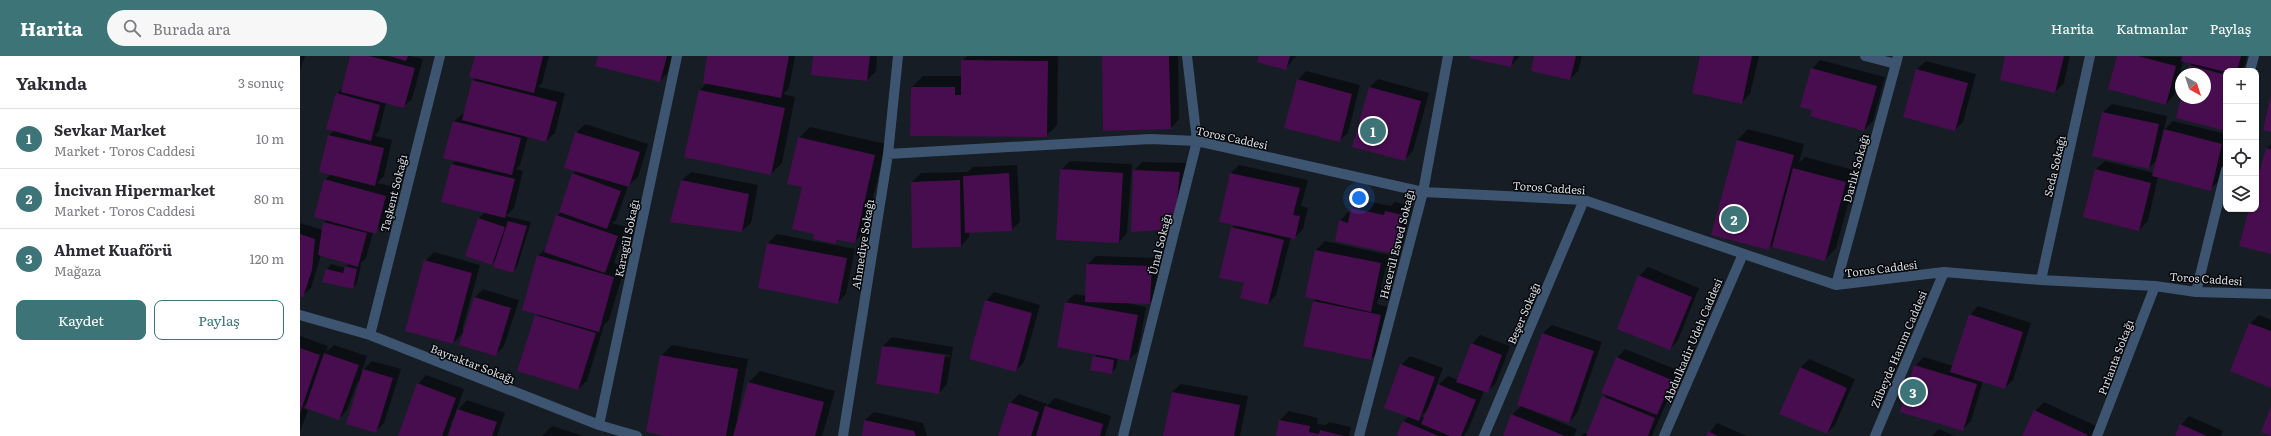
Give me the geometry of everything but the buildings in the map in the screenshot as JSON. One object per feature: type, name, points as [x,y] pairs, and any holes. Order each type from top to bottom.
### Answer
[{"type":"street","name":"Taşkent Sokağı","points":[[370,335],[440,56]]},
{"type":"street","name":"Karagül Sokağı","points":[[599,425],[677,56]]},
{"type":"street","name":"Ahmediye Sokağı","points":[[843,436],[888,154],[898,56]]},
{"type":"street","name":"Ünal Sokağı","points":[[1123,436],[1197,141],[1187,56]]},
{"type":"street","name":"Hacerül Esved Sokağı","points":[[1359,436],[1422,192],[1448,56]]},
{"type":"street","points":[[1865,56],[1897,60]]},
{"type":"street","name":"Seda Sokağı","points":[[2040,280],[2090,56]]},
{"type":"street","points":[[2251,68],[2254,56]]},
{"type":"street","name":"Darlık Sokağı","points":[[1836,285],[1897,60]]},
{"type":"street","name":"Toros Caddesi","points":[[888,154],[1150,139],[1197,141],[1422,192],[1584,200],[1836,285],[1944,272],[2040,280],[2155,286],[2196,292],[2271,294]]},
{"type":"street","points":[[2196,292],[2225,176]]},
{"type":"street","name":"Beşer Sokağı","points":[[1484,436],[1584,200]]},
{"type":"street","name":"Abdulkadir Udeh Caddesi","points":[[1664,436],[1743,254]]},
{"type":"street","name":"Zübeyde Hanım Caddesi","points":[[1875,436],[1944,272]]},
{"type":"street","name":"Pırlanta Sokağı","points":[[2097,436],[2155,286]]},
{"type":"street","name":"Bayraktar Sokağı","points":[[300,315],[370,335],[599,425],[637,436]]},
{"type":"place","name":"Sevkar Market","points":[[1373,131]]},
{"type":"place","name":"İncivan Hipermarket","points":[[1734,219]]},
{"type":"place","name":"Ahmet Kuaförü","points":[[1913,392]]}]
